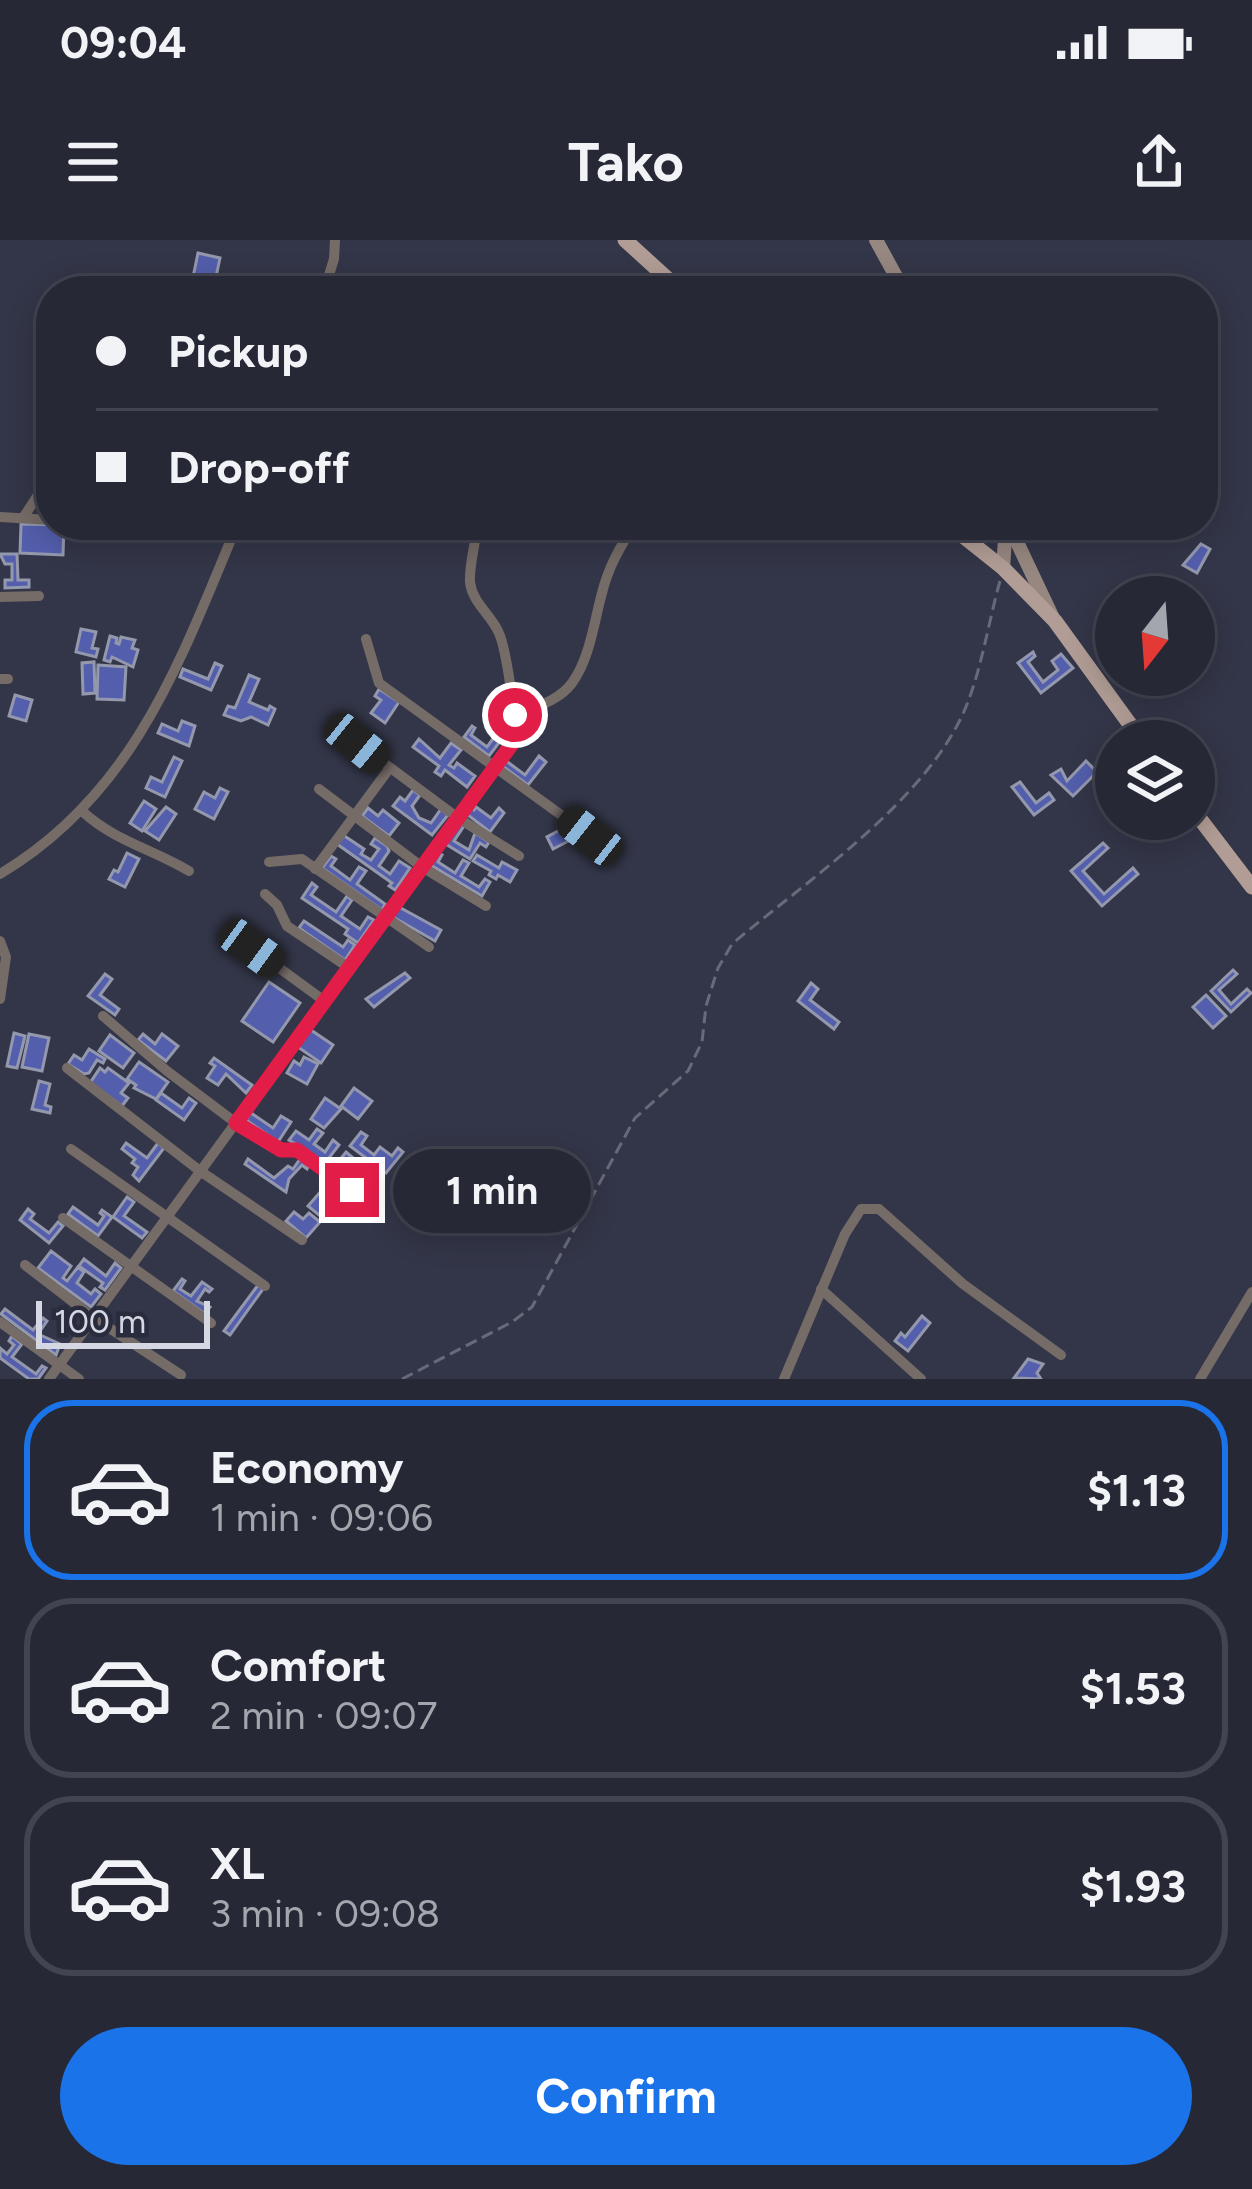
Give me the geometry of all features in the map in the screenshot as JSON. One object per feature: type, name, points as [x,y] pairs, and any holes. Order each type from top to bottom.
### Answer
[{"type":"main road","points":[[625,240],[665,276]]},
{"type":"main road","points":[[876,240],[896,276]]},
{"type":"main road","points":[[968,540],[1003,568],[1054,621],[1127,720]]},
{"type":"main road","points":[[1003,568],[1006,540]]},
{"type":"main road","points":[[1014,540],[1054,621]]},
{"type":"main road","points":[[1215,839],[1252,886]]},
{"type":"street","points":[[329,276],[334,240]]},
{"type":"street","points":[[23,518],[36,498]]},
{"type":"street","points":[[0,517],[36,519]]},
{"type":"street","points":[[0,874],[33,854],[83,812],[137,741],[194,630],[231,540]]},
{"type":"street","points":[[49,1379],[514,741],[518,729],[508,700],[511,686],[499,633],[470,583],[475,540]]},
{"type":"street","points":[[515,715],[549,702],[571,685],[586,655],[610,570],[626,540]]},
{"type":"street","points":[[0,597],[38,596]]},
{"type":"street","points":[[366,639],[379,683],[590,836]]},
{"type":"street","points":[[357,743],[458,818],[519,856]]},
{"type":"street","points":[[315,869],[389,769]]},
{"type":"street","points":[[319,789],[422,867],[486,906]]},
{"type":"street","points":[[83,812],[116,838],[189,871]]},
{"type":"street","points":[[269,862],[302,859],[429,947]]},
{"type":"street","points":[[265,894],[277,905],[286,926],[348,967]]},
{"type":"street","points":[[0,941],[6,957],[0,999]]},
{"type":"street","points":[[252,948],[323,1000]]},
{"type":"street","points":[[103,1016],[236,1123],[281,1150],[297,1150],[352,1190]]},
{"type":"street","points":[[67,1068],[200,1172],[302,1240]]},
{"type":"street","points":[[71,1149],[265,1286]]},
{"type":"street","points":[[784,1379],[845,1234],[862,1209],[878,1209],[963,1283],[1061,1355]]},
{"type":"street","points":[[63,1218],[211,1323]]},
{"type":"street","points":[[26,1265],[94,1318],[182,1375]]},
{"type":"street","points":[[821,1288],[921,1379]]},
{"type":"street","points":[[1219,1379],[1203,1374],[1252,1292]]},
{"type":"street","points":[[0,1322],[80,1379]]},
{"type":"path","points":[[402,1379],[512,1322],[532,1306],[635,1118],[688,1071],[702,1042],[706,1006],[718,968],[732,944],[910,793],[937,761],[969,700],[1003,568]]},
{"type":"building","points":[[198,253],[220,258],[216,276],[193,276]]},
{"type":"building","points":[[21,524],[36,524],[36,540],[64,540],[63,555],[20,553]]},
{"type":"building","points":[[1201,544],[1210,549],[1197,573],[1183,565]]},
{"type":"building","points":[[0,554],[17,554],[18,580],[29,580],[29,587],[5,588],[5,580],[12,580],[12,564],[5,564]]},
{"type":"building","points":[[81,629],[96,632],[92,648],[98,649],[96,657],[76,652]]},
{"type":"building","points":[[110,636],[119,644],[121,637],[135,640],[132,648],[138,650],[133,667],[112,657],[110,662],[104,660]]},
{"type":"building","points":[[1033,652],[1028,662],[1043,682],[1058,670],[1052,661],[1061,654],[1073,668],[1041,693],[1018,663]]},
{"type":"building","points":[[94,662],[95,693],[83,694],[82,663]]},
{"type":"building","points":[[215,663],[222,666],[211,690],[180,677],[183,669],[208,679]]},
{"type":"building","points":[[98,665],[126,667],[124,700],[97,699]]},
{"type":"building","points":[[249,675],[259,679],[249,702],[275,709],[268,725],[251,717],[241,721],[224,715],[228,706],[235,708]]},
{"type":"building","points":[[379,689],[399,702],[385,723],[371,713],[381,700],[375,696]]},
{"type":"building","points":[[15,695],[32,700],[26,721],[9,716]]},
{"type":"building","points":[[182,721],[195,726],[189,746],[158,733],[162,724],[178,731]]},
{"type":"building","points":[[472,726],[471,735],[487,747],[498,732],[504,736],[489,756],[464,737]]},
{"type":"building","points":[[419,739],[440,758],[451,743],[461,750],[449,765],[454,768],[457,763],[475,776],[467,787],[445,770],[441,776],[435,772],[439,766],[413,747]]},
{"type":"building","points":[[539,756],[546,762],[528,785],[501,765],[505,760],[525,775]]},
{"type":"building","points":[[174,757],[182,761],[165,797],[146,788],[151,777],[162,782]]},
{"type":"building","points":[[1086,761],[1095,770],[1073,796],[1051,775],[1061,769],[1067,781]]},
{"type":"building","points":[[1020,782],[1036,803],[1049,793],[1054,800],[1034,815],[1012,787]]},
{"type":"building","points":[[220,788],[228,792],[214,819],[195,809],[204,792],[215,798]]},
{"type":"building","points":[[413,790],[420,795],[412,806],[419,818],[431,823],[441,809],[448,815],[432,835],[393,806]]},
{"type":"building","points":[[144,801],[156,809],[142,831],[130,823]]},
{"type":"building","points":[[166,807],[176,814],[159,840],[145,831]]},
{"type":"building","points":[[468,807],[491,818],[499,808],[504,813],[490,832],[464,812]]},
{"type":"building","points":[[368,808],[378,816],[383,810],[399,823],[389,836],[362,816]]},
{"type":"building","points":[[457,822],[464,826],[454,841],[469,850],[475,833],[489,842],[486,847],[480,843],[470,859],[444,843]]},
{"type":"building","points":[[573,823],[580,835],[553,849],[547,837]]},
{"type":"building","points":[[343,835],[371,860],[379,849],[371,844],[375,838],[387,846],[389,851],[379,866],[390,874],[399,861],[410,868],[395,890],[389,886],[392,883],[337,844]]},
{"type":"building","points":[[1103,843],[1108,848],[1083,871],[1104,894],[1133,868],[1138,874],[1102,906],[1071,871]]},
{"type":"building","points":[[436,852],[442,855],[438,862],[455,873],[463,860],[469,863],[461,876],[479,887],[485,879],[490,882],[482,896],[429,864]]},
{"type":"building","points":[[127,853],[139,859],[125,887],[109,879]]},
{"type":"building","points":[[477,855],[499,868],[502,862],[517,870],[510,882],[498,875],[496,879],[473,861]]},
{"type":"building","points":[[331,856],[336,859],[331,866],[350,880],[359,867],[366,871],[357,884],[385,904],[382,910],[322,868]]},
{"type":"building","points":[[312,883],[317,887],[311,895],[336,912],[347,896],[352,900],[341,916],[360,929],[368,917],[374,920],[358,943],[345,934],[348,929],[302,898]]},
{"type":"building","points":[[399,907],[441,930],[435,941],[393,917]]},
{"type":"building","points":[[304,921],[343,947],[348,940],[355,945],[345,960],[299,928]]},
{"type":"building","points":[[1233,970],[1237,974],[1219,990],[1231,1004],[1247,989],[1251,993],[1231,1012],[1211,991]]},
{"type":"building","points":[[405,973],[410,978],[374,1007],[366,999]]},
{"type":"building","points":[[105,974],[112,979],[100,995],[119,1009],[115,1015],[88,996]]},
{"type":"building","points":[[269,982],[300,1003],[273,1042],[242,1021]]},
{"type":"building","points":[[811,983],[818,989],[810,1000],[839,1022],[834,1029],[798,1001]]},
{"type":"building","points":[[1206,995],[1226,1016],[1213,1028],[1193,1007]]},
{"type":"building","points":[[308,1028],[333,1045],[321,1063],[295,1045]]},
{"type":"building","points":[[14,1033],[25,1036],[17,1068],[7,1066]]},
{"type":"building","points":[[29,1034],[49,1038],[42,1071],[22,1067]]},
{"type":"building","points":[[143,1034],[155,1044],[162,1034],[178,1046],[166,1061],[138,1040]]},
{"type":"building","points":[[110,1035],[134,1053],[123,1068],[99,1051]]},
{"type":"building","points":[[89,1049],[105,1059],[103,1063],[97,1060],[84,1074],[68,1064],[74,1055],[82,1060]]},
{"type":"building","points":[[304,1057],[318,1064],[307,1084],[287,1073],[294,1061],[300,1065]]},
{"type":"building","points":[[214,1058],[252,1085],[246,1093],[226,1074],[218,1085],[207,1078]]},
{"type":"building","points":[[139,1062],[168,1082],[156,1099],[127,1079]]},
{"type":"building","points":[[100,1068],[105,1072],[108,1068],[129,1083],[121,1093],[128,1098],[122,1106],[90,1083]]},
{"type":"building","points":[[39,1081],[50,1084],[45,1105],[51,1107],[50,1113],[32,1109]]},
{"type":"building","points":[[354,1088],[372,1101],[358,1119],[341,1106]]},
{"type":"building","points":[[161,1093],[182,1108],[189,1098],[196,1103],[184,1120],[156,1100]]},
{"type":"building","points":[[325,1098],[341,1109],[324,1128],[311,1119]]},
{"type":"building","points":[[251,1113],[273,1128],[281,1116],[291,1122],[278,1142],[246,1120]]},
{"type":"building","points":[[317,1129],[323,1133],[314,1144],[325,1152],[333,1140],[339,1145],[325,1163],[289,1140],[296,1131],[309,1140]]},
{"type":"building","points":[[361,1132],[367,1136],[361,1145],[374,1155],[380,1147],[392,1156],[398,1148],[403,1152],[386,1173],[350,1146]]},
{"type":"building","points":[[126,1143],[147,1158],[158,1143],[164,1148],[139,1181],[133,1175],[138,1167],[132,1163],[135,1159],[122,1149]]},
{"type":"building","points":[[346,1152],[352,1157],[346,1165],[364,1179],[358,1187],[333,1168]]},
{"type":"building","points":[[248,1159],[274,1178],[288,1166],[293,1169],[300,1159],[309,1165],[307,1169],[302,1165],[289,1179],[286,1192],[245,1164]]},
{"type":"building","points":[[329,1182],[340,1191],[319,1215],[308,1206]]},
{"type":"building","points":[[127,1197],[134,1202],[124,1216],[147,1232],[142,1238],[113,1217]]},
{"type":"building","points":[[73,1207],[98,1225],[102,1210],[112,1217],[98,1236],[68,1214]]},
{"type":"building","points":[[28,1209],[34,1214],[30,1219],[49,1233],[58,1222],[63,1226],[49,1243],[20,1220]]},
{"type":"building","points":[[294,1212],[303,1219],[309,1213],[320,1222],[306,1238],[286,1221]]},
{"type":"building","points":[[51,1251],[71,1266],[63,1278],[67,1281],[78,1267],[84,1272],[77,1283],[91,1294],[95,1289],[101,1294],[91,1307],[38,1268]]},
{"type":"building","points":[[84,1259],[106,1276],[115,1263],[121,1268],[105,1290],[100,1287],[103,1283],[79,1266]]},
{"type":"building","points":[[182,1279],[180,1289],[191,1296],[202,1282],[212,1289],[205,1289],[197,1301],[210,1307],[205,1314],[173,1291]]},
{"type":"building","points":[[258,1285],[263,1289],[230,1335],[224,1331]]},
{"type":"building","points":[[5,1309],[33,1330],[43,1318],[47,1321],[38,1334],[60,1344],[56,1355],[1,1314]]},
{"type":"building","points":[[922,1316],[930,1323],[908,1351],[895,1341],[901,1333],[905,1337]]},
{"type":"building","points":[[12,1336],[22,1344],[12,1357],[36,1374],[42,1366],[46,1368],[38,1379],[29,1379],[0,1358],[0,1348],[7,1354],[14,1345],[9,1341]]},
{"type":"building","points":[[1028,1359],[1043,1364],[1037,1373],[1041,1379],[1014,1378]]},
{"type":"route","points":[[352,1190],[297,1150],[281,1150],[236,1123],[514,741],[515,715]]}]
